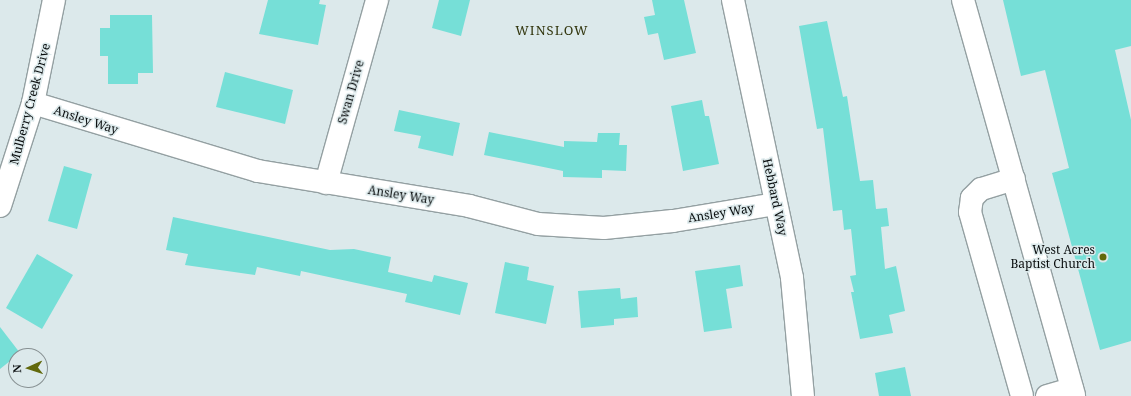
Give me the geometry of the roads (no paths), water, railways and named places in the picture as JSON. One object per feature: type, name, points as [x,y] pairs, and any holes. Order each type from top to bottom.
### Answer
[{"type":"street","name":"Mulberry Creek Drive","points":[[0,206],[33,103],[54,0]]},
{"type":"street","name":"Swan Drive","points":[[326,183],[377,0]]},
{"type":"street","name":"Hebbard Way","points":[[733,0],[792,278],[803,396]]},
{"type":"street","points":[[962,1],[1014,179],[1073,393],[1047,396]]},
{"type":"street","name":"Ansley Way","points":[[33,103],[258,171],[469,206],[538,224],[604,228],[673,221],[776,204]]},
{"type":"street","points":[[1014,179],[981,189],[972,198],[970,212],[1022,396]]},
{"type":"place","name":"West Acres Baptist Church","points":[[1103,257]]},
{"type":"district","name":"WINSLOW","points":[[552,30]]}]
